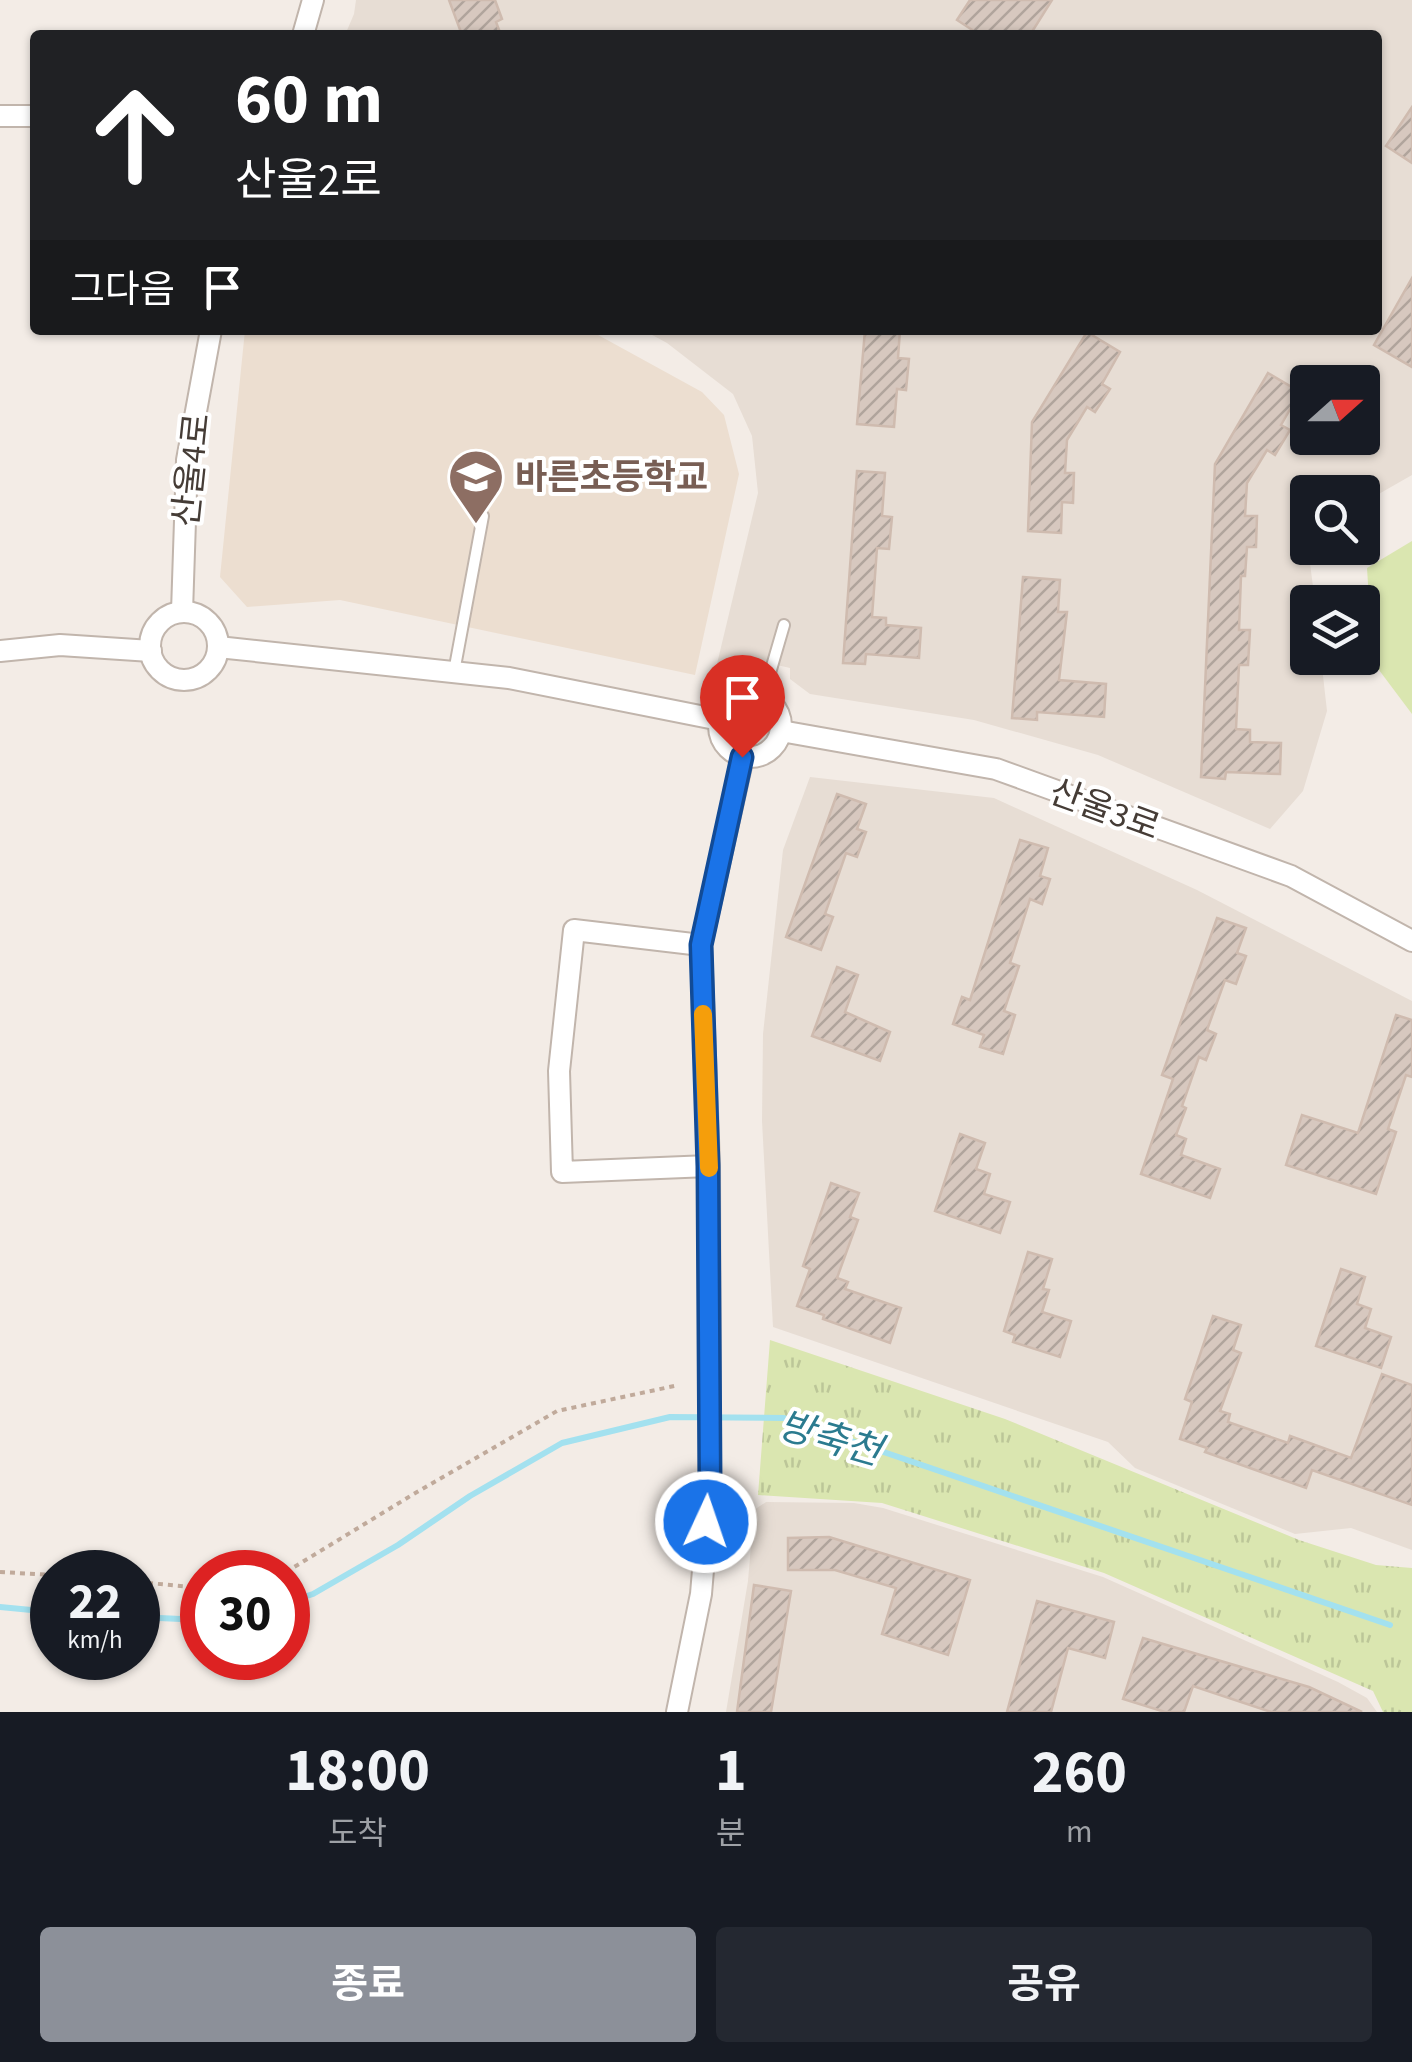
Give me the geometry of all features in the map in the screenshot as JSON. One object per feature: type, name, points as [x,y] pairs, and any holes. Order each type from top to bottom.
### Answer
[{"type":"street","points":[[304,30],[313,0]]},
{"type":"street","points":[[0,116],[30,116]]},
{"type":"street","name":"산울4로","points":[[182,612],[187,460],[211,335]]},
{"type":"street","points":[[182,612],[200,615],[209,622],[216,632],[218,647],[204,674],[183,680],[163,672],[151,651],[153,632],[159,623],[182,612]]},
{"type":"street","points":[[0,651],[60,646],[151,651]]},
{"type":"street","points":[[218,647],[509,678],[720,720]]},
{"type":"street","points":[[754,695],[764,698],[778,711],[781,731],[772,749],[764,755],[742,757],[725,745],[720,736],[720,720],[726,705],[734,699],[754,695]]},
{"type":"street","name":"산울3로","points":[[781,731],[996,769],[1291,876],[1412,941]]},
{"type":"street","points":[[676,1712],[700,1594],[710,1486],[708,1166],[701,945],[742,757]]},
{"type":"street","points":[[701,945],[574,930],[558,1071],[562,1172],[708,1166]]},
{"type":"lane","points":[[454,672],[483,516]]},
{"type":"lane","points":[[764,698],[784,625]]},
{"type":"path","points":[[310,1557],[557,1411],[679,1384]]},
{"type":"path","points":[[0,1572],[30,1574]]},
{"type":"shaded area","points":[[356,0],[1412,0],[1412,475],[1380,493],[1380,475],[1290,475],[1290,565],[1310,565],[1313,585],[1290,585],[1290,675],[1323,675],[1327,711],[1303,791],[1270,829],[1098,755],[974,720],[810,694],[790,679],[790,668],[756,660],[716,668],[758,493],[752,436],[733,394],[652,335],[1382,335],[1382,30],[347,30]]},
{"type":"shaded area","name":"바른초등학교","points":[[244,335],[598,335],[702,392],[724,415],[739,474],[695,675],[340,600],[247,607],[220,577]]},
{"type":"shaded area","points":[[810,777],[994,798],[1197,890],[1412,1001],[1412,1550],[1351,1528],[1295,1534],[1135,1468],[1108,1442],[773,1327],[762,1121],[763,1034],[783,850]]},
{"type":"shaded area","points":[[766,1502],[854,1503],[883,1508],[1103,1577],[1338,1682],[1367,1698],[1377,1712],[726,1712],[748,1581],[754,1510]]},
{"type":"green space","points":[[1412,541],[1412,714],[1380,671],[1380,585],[1368,585],[1367,568],[1380,565],[1380,560]]},
{"type":"green space","points":[[770,1340],[1005,1419],[1299,1540],[1376,1565],[1412,1568],[1412,1712],[1383,1712],[1373,1691],[1104,1573],[882,1503],[758,1495]]},
{"type":"building","points":[[449,0],[495,0],[502,19],[496,22],[499,30],[460,30]]},
{"type":"building","points":[[970,0],[1052,0],[1033,30],[972,30],[957,20]]},
{"type":"building","points":[[1412,107],[1412,163],[1386,146]]},
{"type":"building","points":[[1412,278],[1412,367],[1374,345]]},
{"type":"building","points":[[865,335],[900,335],[898,358],[909,359],[906,390],[897,389],[894,427],[857,424]]},
{"type":"building","points":[[1085,335],[1120,352],[1102,384],[1110,389],[1095,412],[1087,407],[1067,440],[1065,473],[1074,473],[1073,503],[1062,502],[1061,533],[1028,531],[1032,422]]},
{"type":"building","points":[[1268,373],[1290,386],[1290,409],[1281,425],[1290,430],[1275,455],[1267,450],[1247,483],[1245,516],[1257,516],[1256,547],[1247,547],[1245,576],[1241,576],[1239,630],[1250,630],[1248,665],[1239,665],[1236,729],[1250,730],[1250,742],[1281,743],[1280,774],[1226,772],[1225,779],[1201,777],[1215,464]]},
{"type":"building","points":[[857,471],[885,473],[882,516],[892,517],[889,549],[877,548],[872,617],[886,618],[886,625],[921,628],[919,658],[866,654],[865,664],[843,663]]},
{"type":"building","points":[[1023,577],[1060,580],[1058,612],[1067,612],[1059,680],[1106,684],[1104,717],[1037,712],[1037,720],[1012,718]]},
{"type":"building","points":[[837,794],[866,804],[857,829],[866,832],[857,857],[846,853],[825,914],[833,917],[821,950],[786,937]]},
{"type":"building","points":[[1020,840],[1048,848],[1040,876],[1050,879],[1042,904],[1030,899],[1010,963],[1019,966],[1004,1011],[1015,1015],[1003,1054],[980,1047],[984,1035],[953,1024],[962,997],[970,1000]]},
{"type":"building","points":[[1217,918],[1246,928],[1237,953],[1246,956],[1236,984],[1225,980],[1207,1030],[1216,1034],[1206,1060],[1199,1057],[1176,1135],[1186,1139],[1181,1155],[1220,1169],[1210,1198],[1141,1174],[1173,1079],[1162,1075]]},
{"type":"building","points":[[837,967],[858,975],[845,1012],[890,1032],[880,1061],[812,1036]]},
{"type":"building","points":[[1396,1015],[1412,1020],[1412,1077],[1406,1075],[1388,1129],[1396,1132],[1376,1194],[1286,1165],[1302,1115],[1358,1133]]},
{"type":"building","points":[[960,1134],[985,1143],[976,1169],[990,1174],[984,1194],[1010,1202],[1000,1233],[935,1211]]},
{"type":"building","points":[[831,1183],[859,1193],[850,1217],[858,1220],[837,1278],[848,1282],[845,1289],[901,1308],[890,1343],[797,1306],[810,1269],[803,1266]]},
{"type":"building","points":[[1028,1252],[1052,1259],[1043,1289],[1049,1290],[1042,1312],[1071,1321],[1060,1357],[1013,1342],[1015,1335],[1004,1331]]},
{"type":"building","points":[[1341,1269],[1365,1277],[1357,1304],[1371,1309],[1365,1328],[1391,1337],[1381,1368],[1316,1346]]},
{"type":"building","points":[[1213,1316],[1241,1325],[1233,1350],[1241,1353],[1220,1411],[1230,1414],[1228,1422],[1288,1443],[1290,1436],[1351,1458],[1382,1374],[1412,1385],[1412,1505],[1312,1470],[1306,1488],[1205,1452],[1207,1448],[1180,1439],[1192,1402],[1185,1399]]},
{"type":"building","points":[[829,1537],[970,1580],[948,1655],[882,1634],[896,1588],[835,1570],[788,1570],[788,1538]]},
{"type":"building","points":[[754,1585],[791,1591],[771,1712],[737,1712]]},
{"type":"building","points":[[1037,1601],[1114,1622],[1105,1658],[1068,1648],[1051,1712],[1007,1712]]},
{"type":"building","points":[[1143,1638],[1309,1687],[1362,1712],[1271,1712],[1193,1686],[1184,1712],[1165,1712],[1123,1699]]},
{"type":"waterway","name":"방축천","points":[[310,1595],[562,1443],[670,1417],[784,1418],[1390,1625]]},
{"type":"waterway","name":"방축천","points":[[0,1607],[30,1610]]},
{"type":"waterway","name":"방축천","points":[[160,1618],[180,1619]]},
{"type":"slow traffic","points":[[703,1014],[709,1168]]},
{"type":"place","name":"바른초등학교","points":[[476,526]]},
{"type":"route","points":[[706,1522],[710,1486],[708,1166],[701,945],[742,757]]}]
